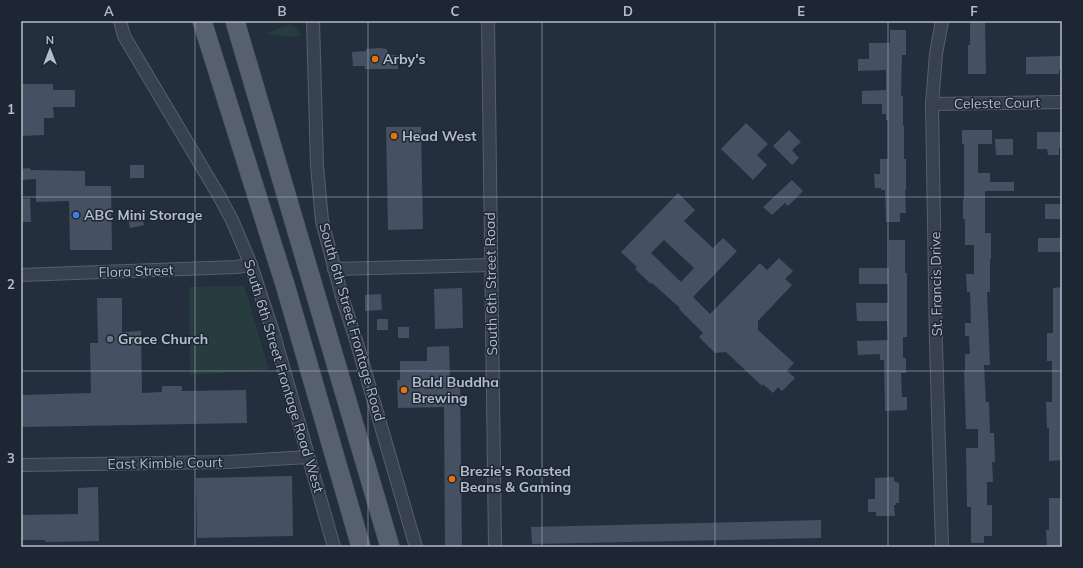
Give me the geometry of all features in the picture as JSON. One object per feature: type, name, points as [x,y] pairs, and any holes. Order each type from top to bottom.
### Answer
[{"type":"main road","points":[[202,21],[286,288],[361,547]]},
{"type":"main road","points":[[235,21],[390,547]]},
{"type":"street","name":"South 6th Street Frontage Road West","points":[[120,21],[124,36],[228,213],[251,265],[274,335],[334,547]]},
{"type":"street","name":"South 6th Street Frontage Road","points":[[313,21],[319,196],[322,221],[334,269],[416,547]]},
{"type":"street","name":"South 6th Street Road","points":[[488,21],[495,547]]},
{"type":"street","name":"St. Francis Drive","points":[[942,21],[936,54],[932,104],[936,344],[942,547]]},
{"type":"street","name":"Celeste Court","points":[[932,104],[1062,102]]},
{"type":"street","name":"Flora Street","points":[[21,275],[236,268],[251,265]]},
{"type":"street","points":[[334,269],[491,265]]},
{"type":"street","name":"East Kimble Court","points":[[21,466],[227,462],[308,457]]},
{"type":"green space","points":[[290,25],[295,27],[301,36],[293,37],[266,34],[279,28]]},
{"type":"green space","points":[[244,286],[269,370],[190,375],[189,287]]},
{"type":"building","points":[[970,21],[985,21],[986,74],[968,74]]},
{"type":"building","points":[[890,30],[906,30],[906,55],[902,55],[901,96],[903,96],[904,159],[906,159],[906,213],[900,213],[900,222],[886,222],[885,190],[875,188],[874,174],[880,174],[880,159],[888,159],[888,120],[886,120],[886,114],[882,114],[882,104],[862,104],[862,91],[886,90],[886,70],[858,71],[858,59],[869,59],[869,43],[890,43]]},
{"type":"building","points":[[379,48],[387,49],[388,55],[398,55],[398,69],[365,69],[365,66],[353,66],[352,52]]},
{"type":"building","points":[[1062,56],[1062,70],[1059,70],[1059,74],[1026,74],[1026,57]]},
{"type":"building","points":[[21,84],[53,84],[53,90],[75,90],[75,107],[53,107],[54,118],[44,118],[44,135],[21,136]]},
{"type":"building","points":[[746,123],[768,144],[757,155],[767,165],[753,180],[721,149]]},
{"type":"building","points":[[386,127],[421,127],[423,229],[388,230]]},
{"type":"building","points":[[789,130],[801,142],[792,150],[799,158],[792,165],[773,146]]},
{"type":"building","points":[[962,130],[992,130],[992,144],[978,144],[978,173],[990,173],[990,182],[1014,182],[1014,191],[985,191],[985,233],[991,233],[991,259],[990,292],[987,292],[990,365],[984,365],[986,402],[989,402],[990,433],[994,433],[995,462],[992,462],[993,482],[987,482],[987,505],[992,505],[992,536],[984,536],[984,543],[971,543],[971,507],[967,507],[966,448],[978,448],[978,429],[966,429],[964,371],[965,354],[970,354],[969,336],[965,336],[965,323],[971,323],[970,292],[967,292],[966,274],[974,274],[974,245],[965,245],[965,219],[963,219],[964,144],[962,144]]},
{"type":"building","points":[[1037,132],[1062,132],[1062,148],[1059,148],[1059,155],[1048,155],[1047,149],[1037,149]]},
{"type":"building","points":[[995,139],[1013,139],[1013,155],[996,155]]},
{"type":"building","points":[[130,165],[144,165],[144,178],[130,178]]},
{"type":"building","points":[[30,168],[30,170],[85,171],[85,186],[111,186],[112,250],[70,250],[69,201],[36,202],[36,179],[21,180],[21,169]]},
{"type":"building","points":[[792,180],[803,191],[788,206],[785,203],[772,215],[763,207]]},
{"type":"building","points":[[678,193],[695,210],[684,221],[713,248],[723,238],[737,251],[693,297],[710,314],[760,263],[767,270],[779,258],[793,271],[785,279],[792,285],[758,321],[758,330],[794,363],[787,371],[795,378],[782,391],[778,387],[773,393],[763,384],[762,386],[726,352],[715,353],[699,337],[703,333],[679,309],[680,308],[635,269],[637,267],[621,252]],"holes":[[[664,240],[694,268],[681,282],[651,253]]]},
{"type":"building","points":[[30,198],[31,222],[21,222],[21,199]]},
{"type":"building","points":[[1045,204],[1062,204],[1062,219],[1045,219]]},
{"type":"building","points":[[141,211],[144,225],[130,228],[127,214]]},
{"type":"building","points":[[1038,238],[1062,238],[1062,252],[1038,252]]},
{"type":"building","points":[[889,240],[905,240],[905,273],[907,273],[907,337],[903,337],[903,358],[906,358],[906,373],[901,373],[902,397],[907,397],[907,410],[885,411],[884,360],[880,360],[880,354],[858,355],[857,341],[888,340],[887,321],[857,321],[856,303],[888,303],[888,284],[859,284],[859,268],[889,268]]},
{"type":"building","points":[[1062,287],[1062,460],[1049,461],[1049,428],[1047,428],[1046,402],[1052,402],[1052,361],[1047,361],[1047,333],[1053,333],[1053,288]]},
{"type":"building","points":[[462,288],[463,328],[435,329],[434,289]]},
{"type":"building","points":[[381,294],[382,310],[365,311],[365,295]]},
{"type":"building","points":[[97,298],[122,298],[122,332],[141,331],[142,393],[162,392],[162,386],[182,386],[182,391],[246,390],[247,423],[21,427],[21,395],[91,393],[90,343],[98,343]]},
{"type":"building","points":[[377,319],[388,319],[388,330],[377,330]]},
{"type":"building","points":[[398,327],[409,327],[409,338],[398,338]]},
{"type":"building","points":[[449,346],[450,379],[460,379],[462,547],[445,547],[444,407],[398,408],[397,380],[400,380],[400,361],[427,361],[427,347]]},
{"type":"building","points":[[292,476],[293,536],[197,538],[196,478]]},
{"type":"building","points":[[894,477],[894,481],[899,483],[899,503],[894,505],[895,516],[876,516],[876,512],[868,512],[868,499],[875,499],[875,478]]},
{"type":"building","points":[[98,487],[99,541],[45,542],[45,540],[21,540],[21,515],[78,514],[78,488]]},
{"type":"building","points":[[1049,498],[1062,498],[1062,547],[1047,547],[1046,530],[1049,530]]},
{"type":"building","points":[[821,520],[821,538],[532,544],[531,527]]},
{"type":"place","name":"Arby's","points":[[375,59]]},
{"type":"place","name":"Head West","points":[[394,136]]},
{"type":"place","name":"ABC Mini Storage","points":[[76,215]]},
{"type":"place","name":"Grace Church","points":[[110,339]]},
{"type":"place","name":"Bald Buddha Brewing","points":[[404,390]]},
{"type":"place","name":"Brezie's Roasted Beans & Gaming","points":[[452,479]]}]
